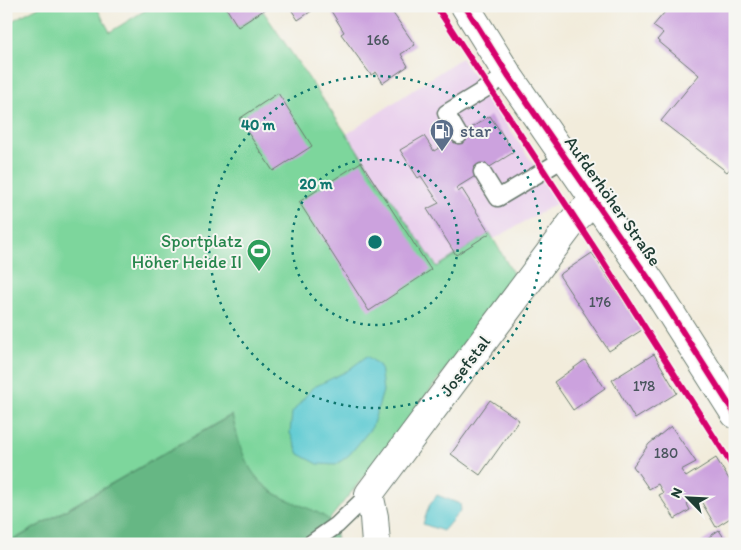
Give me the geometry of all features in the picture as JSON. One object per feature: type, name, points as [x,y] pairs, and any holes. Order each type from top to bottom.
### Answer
[{"type":"main road","name":"Aufderhöher Straße","points":[[465,6],[508,75],[654,285],[735,414]]},
{"type":"main road","name":"Josefstal","points":[[369,494],[575,219],[595,200]]},
{"type":"main road","points":[[369,494],[374,517],[376,544]]},
{"type":"lane","points":[[459,135],[446,113],[508,75]]},
{"type":"lane","points":[[482,172],[498,198],[565,158]]},
{"type":"lane","points":[[310,544],[337,525],[369,494]]},
{"type":"shaded area","points":[[461,58],[559,202],[494,239],[490,233],[437,267],[347,134]]},
{"type":"green space","name":"Sportplatz Höher Heide II","points":[[40,6],[96,6],[110,32],[152,6],[225,6],[238,27],[263,11],[437,267],[490,233],[515,277],[393,440],[329,520],[293,504],[270,490],[260,481],[245,460],[231,415],[6,544],[6,24]]},
{"type":"green space","points":[[232,415],[244,457],[258,479],[274,493],[328,519],[335,531],[337,544],[7,544]]},
{"type":"water","points":[[367,356],[380,366],[383,391],[372,427],[350,454],[336,465],[318,464],[299,454],[290,433],[292,413],[312,388],[347,371]]},
{"type":"water","points":[[437,495],[460,504],[461,510],[443,531],[423,524],[429,506]]},
{"type":"building","points":[[225,6],[270,6],[238,27]]},
{"type":"building","points":[[289,6],[319,6],[298,20]]},
{"type":"building","points":[[328,6],[388,6],[415,45],[401,54],[408,66],[383,83],[376,72],[371,75],[341,34],[344,32]]},
{"type":"building","points":[[670,6],[735,6],[735,163],[727,172],[661,121],[699,75],[657,40],[663,33],[653,26]]},
{"type":"building","points":[[278,93],[312,146],[273,171],[239,119]]},
{"type":"building","points":[[490,116],[514,152],[456,188],[458,192],[462,189],[490,233],[456,255],[427,209],[439,203],[421,176],[418,178],[400,150],[424,136],[434,151]]},
{"type":"building","points":[[361,162],[431,270],[369,311],[299,202]]},
{"type":"building","points":[[592,253],[642,330],[609,351],[559,275]]},
{"type":"building","points":[[654,354],[677,393],[635,419],[612,380]]},
{"type":"building","points":[[585,360],[605,388],[573,410],[554,382]]},
{"type":"building","points":[[490,400],[519,420],[480,475],[451,454]]},
{"type":"building","points":[[671,426],[696,462],[681,470],[686,477],[716,458],[735,489],[735,515],[716,527],[698,496],[687,504],[690,510],[675,519],[659,495],[663,493],[658,484],[649,489],[633,466],[649,444]]},
{"type":"building","points":[[719,530],[728,544],[699,544]]},
{"type":"cycle path","points":[[436,6],[599,255],[735,470]]},
{"type":"cycle path","points":[[465,6],[508,75],[653,285],[735,414]]},
{"type":"place","name":"star","points":[[442,152]]},
{"type":"place","name":"Sportplatz Höher Heide II","points":[[259,272]]}]
